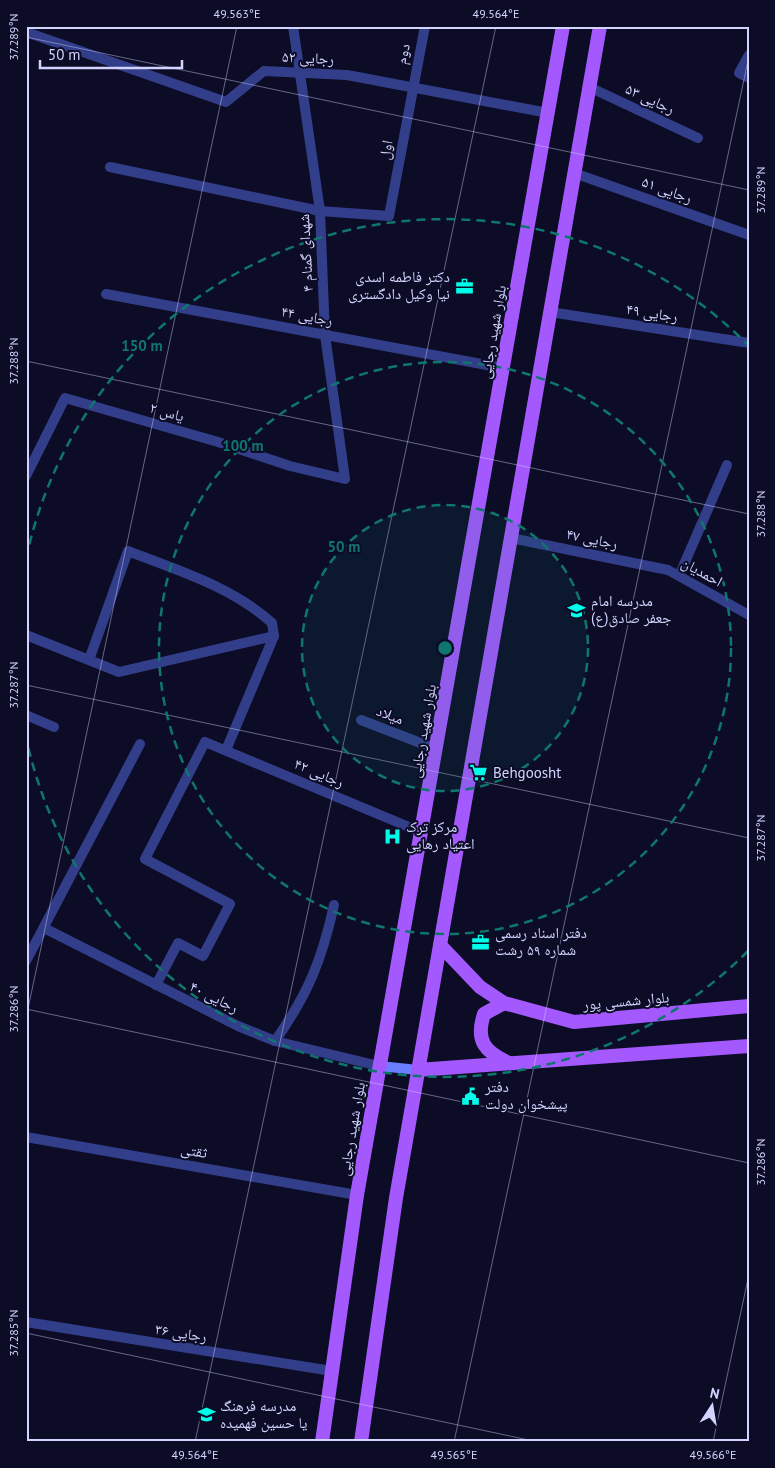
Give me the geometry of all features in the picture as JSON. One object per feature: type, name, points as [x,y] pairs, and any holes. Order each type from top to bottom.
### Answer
[{"type":"main road","name":"بلوار شهید رجایی","points":[[322,1442],[357,1195],[563,26]]},
{"type":"main road","points":[[360,1442],[396,1198],[600,26]]},
{"type":"main road","name":"بلوار شمسی پور","points":[[440,945],[480,986],[504,1003],[574,1022],[749,1006]]},
{"type":"main road","points":[[504,1003],[484,1014],[480,1026],[482,1043],[492,1056],[510,1063]]},
{"type":"main road","points":[[379,1066],[418,1070],[749,1046]]},
{"type":"street","name":"شهدای گمنام ۴","points":[[293,26],[298,73],[320,211],[325,334],[345,479]]},
{"type":"street","name":"دوم","points":[[412,89],[425,26]]},
{"type":"street","name":"رجایی ۵۲","points":[[26,32],[226,102],[264,71],[347,75],[412,89],[548,113]]},
{"type":"street","points":[[749,55],[739,73],[749,78]]},
{"type":"street","name":"رجایی ۵۳","points":[[589,87],[698,138]]},
{"type":"street","name":"اول","points":[[320,211],[389,216],[412,89]]},
{"type":"street","points":[[110,167],[320,211]]},
{"type":"street","name":"رجایی ۵۱","points":[[574,173],[749,235]]},
{"type":"street","name":"رجایی ۴۴","points":[[106,294],[503,368]]},
{"type":"street","name":"رجایی ۴۹","points":[[550,312],[749,343]]},
{"type":"street","name":"یاس ۲","points":[[26,476],[65,398],[218,442],[290,466],[345,479]]},
{"type":"street","points":[[680,576],[727,465]]},
{"type":"street","name":"رجایی ۴۷","points":[[511,538],[668,570]]},
{"type":"street","points":[[90,660],[128,551],[236,597],[260,612],[272,622],[274,636],[226,750]]},
{"type":"street","name":"احمدیان","points":[[668,570],[749,615]]},
{"type":"street","points":[[26,635],[119,672],[274,636]]},
{"type":"street","points":[[26,715],[54,727]]},
{"type":"street","name":"میلاد","points":[[361,720],[436,749]]},
{"type":"street","name":"رجایی ۴۲","points":[[156,985],[178,943],[203,956],[230,904],[145,859],[205,742],[421,832]]},
{"type":"street","points":[[26,960],[140,744]]},
{"type":"street","points":[[275,1041],[296,1010],[314,977],[326,942],[334,905]]},
{"type":"street","name":"رجایی ۴۰","points":[[44,928],[238,1026],[275,1041],[379,1066]]},
{"type":"street","name":"ثقتی","points":[[26,1137],[357,1195]]},
{"type":"street","name":"رجایی ۳۶","points":[[26,1322],[332,1372]]},
{"type":"place","name":"دکتر فاطمه اسدی نیا وکیل دادگستری","points":[[464,286]]},
{"type":"place","name":"مدرسه امام جعفر صادق(ع)","points":[[577,610]]},
{"type":"place","name":"Behgoosht","points":[[479,773]]},
{"type":"place","name":"مرکز ترک اعتیاد رهایی","points":[[392,836]]},
{"type":"place","name":"دفتر اسناد رسمی شماره ۵۹ رشت","points":[[481,942]]},
{"type":"place","name":"دفتر پیشخوان دولت","points":[[471,1096]]},
{"type":"place","name":"مدرسه فرهنگ یا حسین فهمیده","points":[[206,1415]]}]
